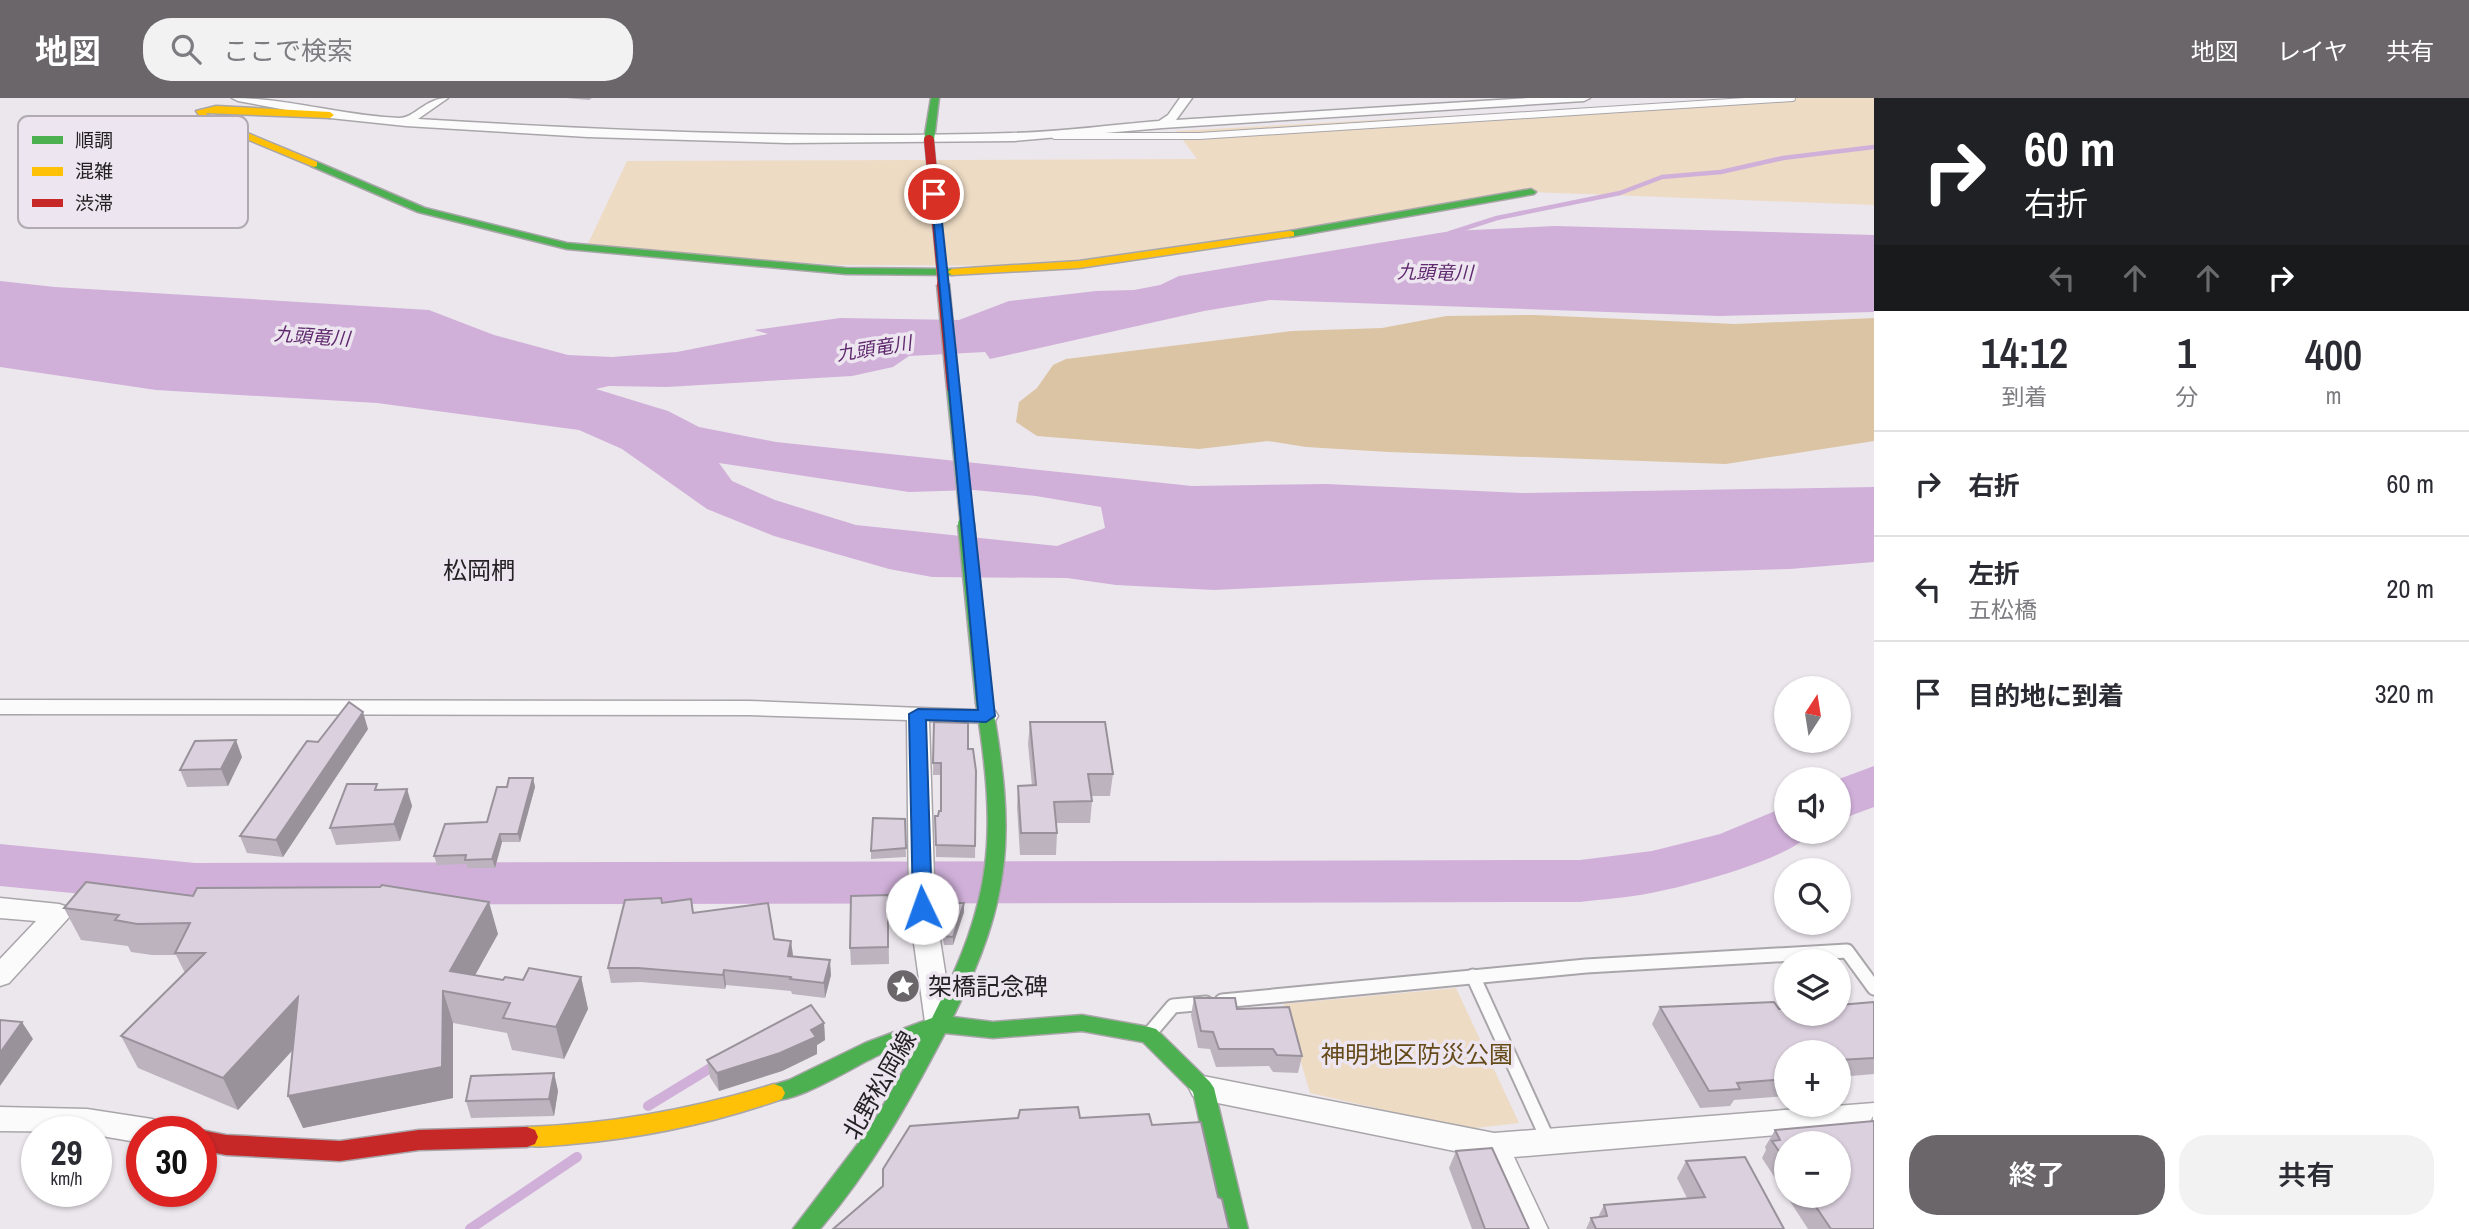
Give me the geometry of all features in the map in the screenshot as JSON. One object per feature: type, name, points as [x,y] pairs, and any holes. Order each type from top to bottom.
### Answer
[{"type":"street","points":[[238,98],[330,115]]},
{"type":"street","points":[[406,122],[442,98]]},
{"type":"street","points":[[929,138],[935,98]]},
{"type":"street","points":[[1162,124],[1172,117],[1186,98]]},
{"type":"street","points":[[204,116],[201,111],[216,109],[588,133],[802,139],[1014,137],[1162,124],[1584,98]]},
{"type":"street","points":[[248,137],[422,210],[566,246],[846,271],[991,272],[1076,264],[1302,232],[1531,192]]},
{"type":"street","name":"北野松岡線","points":[[805,1229],[857,1167],[898,1103],[967,964],[988,907],[996,866],[996,809],[929,138]]},
{"type":"street","points":[[0,707],[749,708],[918,714],[985,710]]},
{"type":"street","points":[[918,714],[922,908],[939,1024]]},
{"type":"street","points":[[0,908],[59,914],[0,976]]},
{"type":"street","points":[[217,1143],[340,1151],[419,1140],[581,1136],[715,1112],[794,1087],[872,1049],[939,1024],[993,1030],[1082,1023],[1149,1035],[1203,1088],[1236,1229]]},
{"type":"street","points":[[1203,1088],[1494,1146],[1874,1115]]},
{"type":"street","points":[[0,1119],[87,1121],[126,1128]]},
{"type":"street","points":[[1494,1146],[1533,1229]]},
{"type":"lane","points":[[1014,137],[1199,136],[1792,98]]},
{"type":"lane","points":[[1149,1035],[1173,1006],[1586,966],[1847,951],[1874,988]]},
{"type":"lane","points":[[1473,976],[1549,1143]]},
{"type":"green space","points":[[1773,98],[1874,98],[1874,205],[1531,192],[1060,266],[838,265],[586,248],[627,161],[1197,159],[1176,131]]},
{"type":"green space","name":"神明地区防災公園","points":[[1456,988],[1519,1123],[1467,1129],[1310,1093],[1284,1004]]},
{"type":"shaded area","points":[[1535,315],[1735,324],[1874,318],[1874,441],[1726,464],[1389,452],[1306,447],[1268,441],[1199,449],[1037,436],[1016,422],[1019,402],[1037,388],[1053,365],[1066,359],[1292,331],[1382,328],[1446,316]]},
{"type":"water","name":"九頭竜川","points":[[1555,226],[1874,235],[1874,312],[1719,316],[1270,300],[1204,311],[990,359],[985,352],[909,356],[893,367],[852,376],[667,387],[609,386],[596,389],[668,411],[699,427],[776,442],[1192,486],[1326,484],[1522,493],[1874,487],[1874,562],[1790,569],[1424,580],[1214,590],[1116,585],[1067,578],[932,577],[889,569],[774,536],[707,509],[622,449],[579,430],[377,403],[156,390],[0,367],[0,281],[55,287],[429,310],[494,335],[568,355],[612,357],[677,352],[768,334],[754,330],[840,318],[959,320],[1009,301],[1096,291],[1134,290],[1160,285],[1179,276],[1451,231]],"holes":[[[719,463],[909,492],[974,490],[1036,496],[1101,507],[1105,528],[1057,546],[856,525],[775,500],[732,481]]]},
{"type":"building","points":[[349,702],[363,712],[276,840],[240,836],[307,741],[318,742]]},
{"type":"building","points":[[934,722],[968,723],[968,749],[973,749],[976,771],[975,846],[936,845],[935,816],[941,811],[941,763],[933,763]]},
{"type":"building","points":[[1030,722],[1105,722],[1113,774],[1088,774],[1092,801],[1054,802],[1057,833],[1021,833],[1018,786],[1036,785]]},
{"type":"building","points":[[236,740],[221,769],[180,770],[195,741]]},
{"type":"building","points":[[509,778],[533,778],[518,834],[500,834],[492,859],[465,860],[466,855],[434,856],[445,824],[487,822],[497,787],[507,787]]},
{"type":"building","points":[[347,784],[377,784],[375,790],[407,789],[394,824],[330,828]]},
{"type":"building","points":[[873,818],[905,819],[906,848],[871,851]]},
{"type":"building","points":[[86,882],[193,896],[197,888],[382,885],[489,902],[450,971],[503,980],[505,977],[523,980],[529,968],[581,977],[556,1027],[503,1018],[510,1003],[443,991],[442,1067],[288,1096],[298,997],[223,1078],[121,1036],[205,953],[175,953],[190,923],[137,924],[115,920],[119,915],[64,908]]},
{"type":"building","points":[[888,895],[888,947],[850,948],[851,896]]},
{"type":"building","points":[[661,898],[662,903],[691,899],[693,913],[768,903],[774,939],[791,941],[788,956],[830,960],[824,983],[724,970],[723,975],[608,968],[625,900]]},
{"type":"building","points":[[938,903],[964,903],[953,937],[944,936]]},
{"type":"building","points":[[1194,998],[1235,998],[1237,1009],[1289,1007],[1302,1056],[1277,1055],[1273,1049],[1219,1049],[1213,1032],[1201,1031]]},
{"type":"building","points":[[1774,1002],[1774,1026],[1851,1026],[1851,1004],[1874,1002],[1874,1058],[1851,1059],[1851,1040],[1774,1040],[1774,1080],[1737,1083],[1740,1089],[1709,1091],[1660,1007]]},
{"type":"building","points":[[811,1005],[824,1023],[811,1030],[816,1037],[780,1053],[717,1073],[707,1060]]},
{"type":"building","points":[[0,1020],[22,1022],[0,1053]]},
{"type":"building","points":[[554,1073],[549,1099],[466,1101],[471,1076]]},
{"type":"building","points":[[1078,1107],[1080,1118],[1149,1114],[1152,1125],[1201,1122],[1218,1197],[1222,1199],[1229,1229],[833,1229],[883,1186],[883,1169],[910,1126],[1018,1118],[1020,1110]]},
{"type":"building","points":[[1874,1121],[1874,1229],[1831,1229],[1817,1208],[1851,1208],[1851,1131],[1775,1130]]},
{"type":"building","points":[[1492,1148],[1529,1229],[1485,1229],[1456,1151]]},
{"type":"building","points":[[1745,1157],[1784,1229],[1596,1229],[1591,1218],[1607,1216],[1604,1205],[1705,1197],[1686,1161]]},
{"type":"waterway","points":[[1450,233],[1497,218],[1620,193],[1662,177],[1721,172],[1783,158],[1874,147]]},
{"type":"waterway","points":[[1851,796],[1874,785]]},
{"type":"waterway","points":[[0,865],[195,884],[1580,881],[1652,872],[1735,850],[1774,832]]},
{"type":"waterway","points":[[648,1106],[717,1064]]},
{"type":"waterway","points":[[470,1229],[577,1157]]},
{"type":"traffic: fast","points":[[929,140],[935,98]]},
{"type":"traffic: fast","points":[[314,164],[422,210],[567,246],[846,271],[952,272]]},
{"type":"traffic: fast","points":[[1290,234],[1531,192]]},
{"type":"traffic: fast","points":[[953,388],[984,703]]},
{"type":"traffic: fast","points":[[805,1229],[861,1159],[893,1109],[946,1011],[981,931],[992,889],[998,847],[998,805],[984,703]]},
{"type":"traffic: fast","points":[[774,1093],[794,1087],[872,1049],[939,1024],[993,1030],[1082,1023],[1149,1035],[1203,1088],[1236,1229]]},
{"type":"traffic: slow","points":[[204,116],[200,111],[216,109],[330,115]]},
{"type":"traffic: slow","points":[[248,136],[314,164]]},
{"type":"traffic: slow","points":[[952,272],[1037,269],[1290,234]]},
{"type":"traffic: slow","points":[[527,1137],[590,1133],[652,1124],[713,1111],[774,1093]]},
{"type":"traffic: jam","points":[[929,140],[953,388]]},
{"type":"traffic: jam","points":[[217,1143],[340,1151],[419,1140],[527,1137]]},
{"type":"place","name":"架橋記念碑","points":[[903,986]]},
{"type":"district","name":"松岡椚","points":[[479,570]]},
{"type":"route","points":[[922,908],[918,714],[986,716],[934,194]]}]
